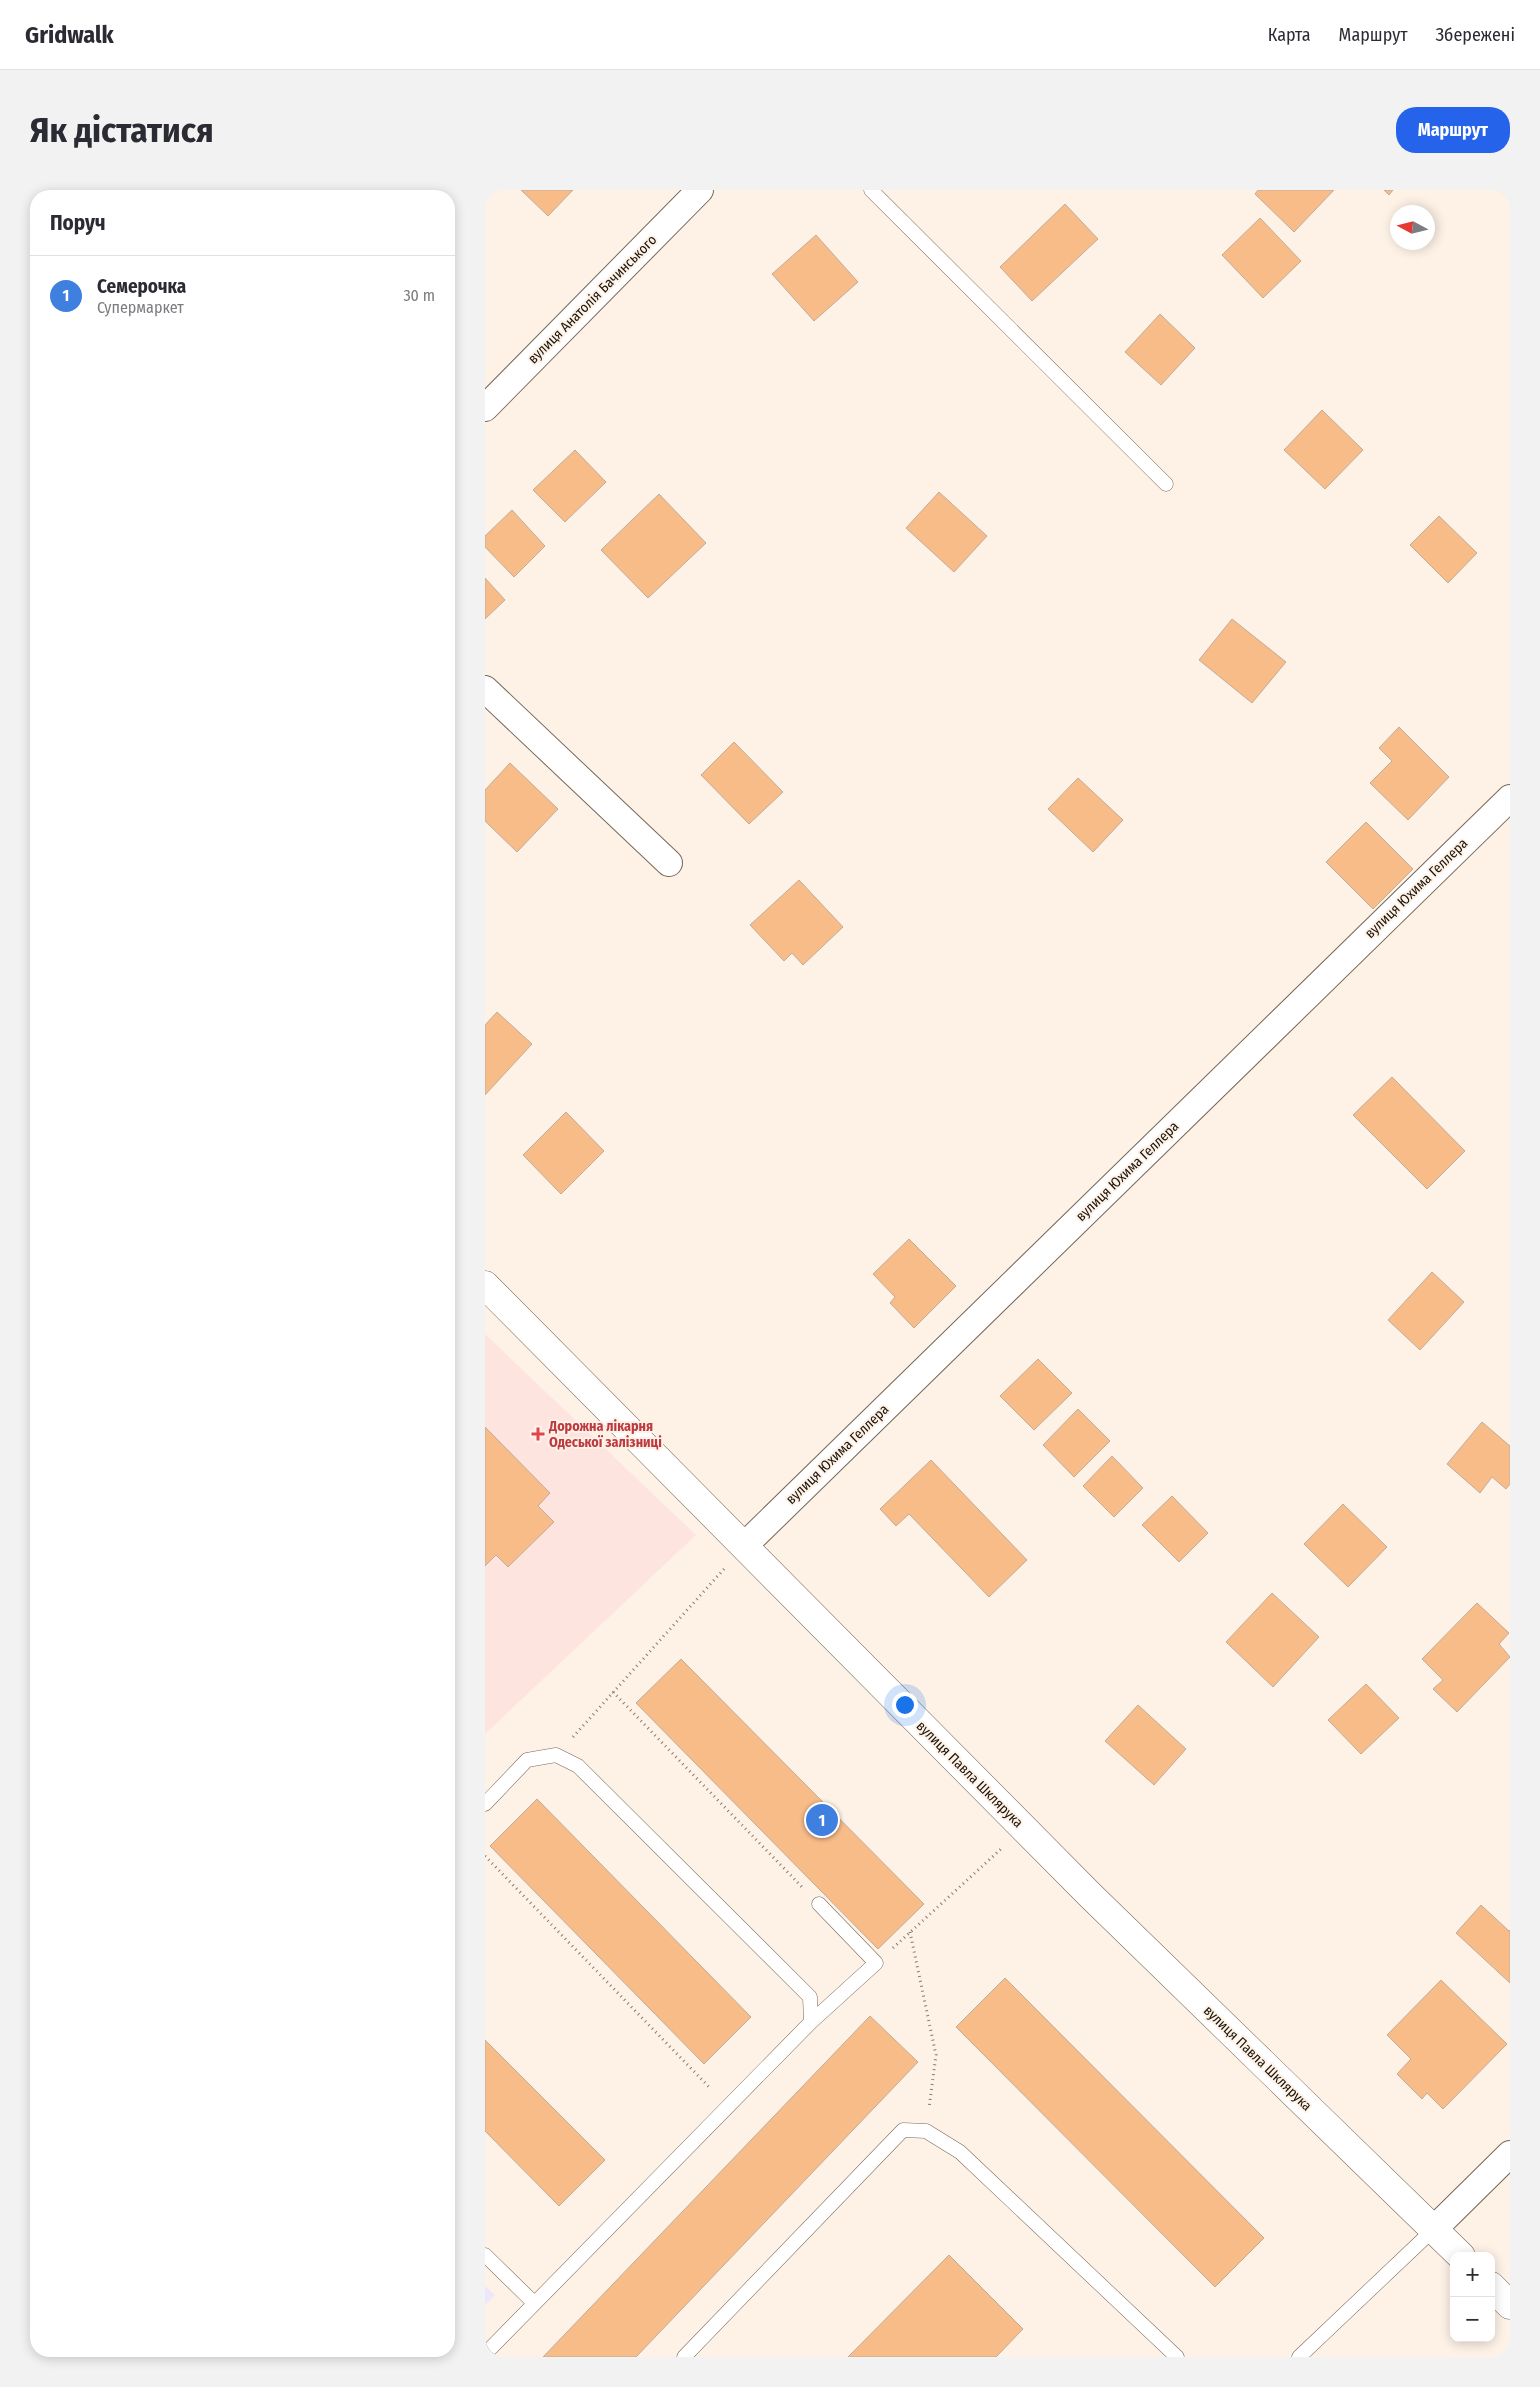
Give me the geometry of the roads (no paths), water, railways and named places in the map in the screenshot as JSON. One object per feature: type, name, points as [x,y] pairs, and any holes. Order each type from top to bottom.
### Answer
[{"type":"street","name":"вулиця Анатолія Бачинського","points":[[485,408],[700,190]]},
{"type":"street","points":[[485,689],[669,863]]},
{"type":"street","name":"вулиця Юхима Геллера","points":[[745,1546],[1510,798]]},
{"type":"street","name":"вулиця Павла Шклярука","points":[[485,1285],[1024,1828],[1457,2252]]},
{"type":"street","points":[[1433,2228],[1510,2154]]},
{"type":"street","points":[[1495,2290],[1510,2304]]},
{"type":"lane","points":[[871,190],[1166,484]]},
{"type":"lane","points":[[485,1804],[527,1760],[556,1755],[578,1766],[810,1997],[811,2022]]},
{"type":"lane","points":[[485,2354],[533,2302],[811,2022],[876,1963],[819,1904]]},
{"type":"lane","points":[[684,2357],[903,2130],[926,2131],[960,2152],[1177,2357]]},
{"type":"lane","points":[[1299,2357],[1433,2228]]},
{"type":"lane","points":[[485,2255],[533,2302]]},
{"type":"place","name":"Дорожна лікарня Одеської залізниці","points":[[538,1434]]},
{"type":"place","name":"Семерочка","points":[[822,1820]]}]
